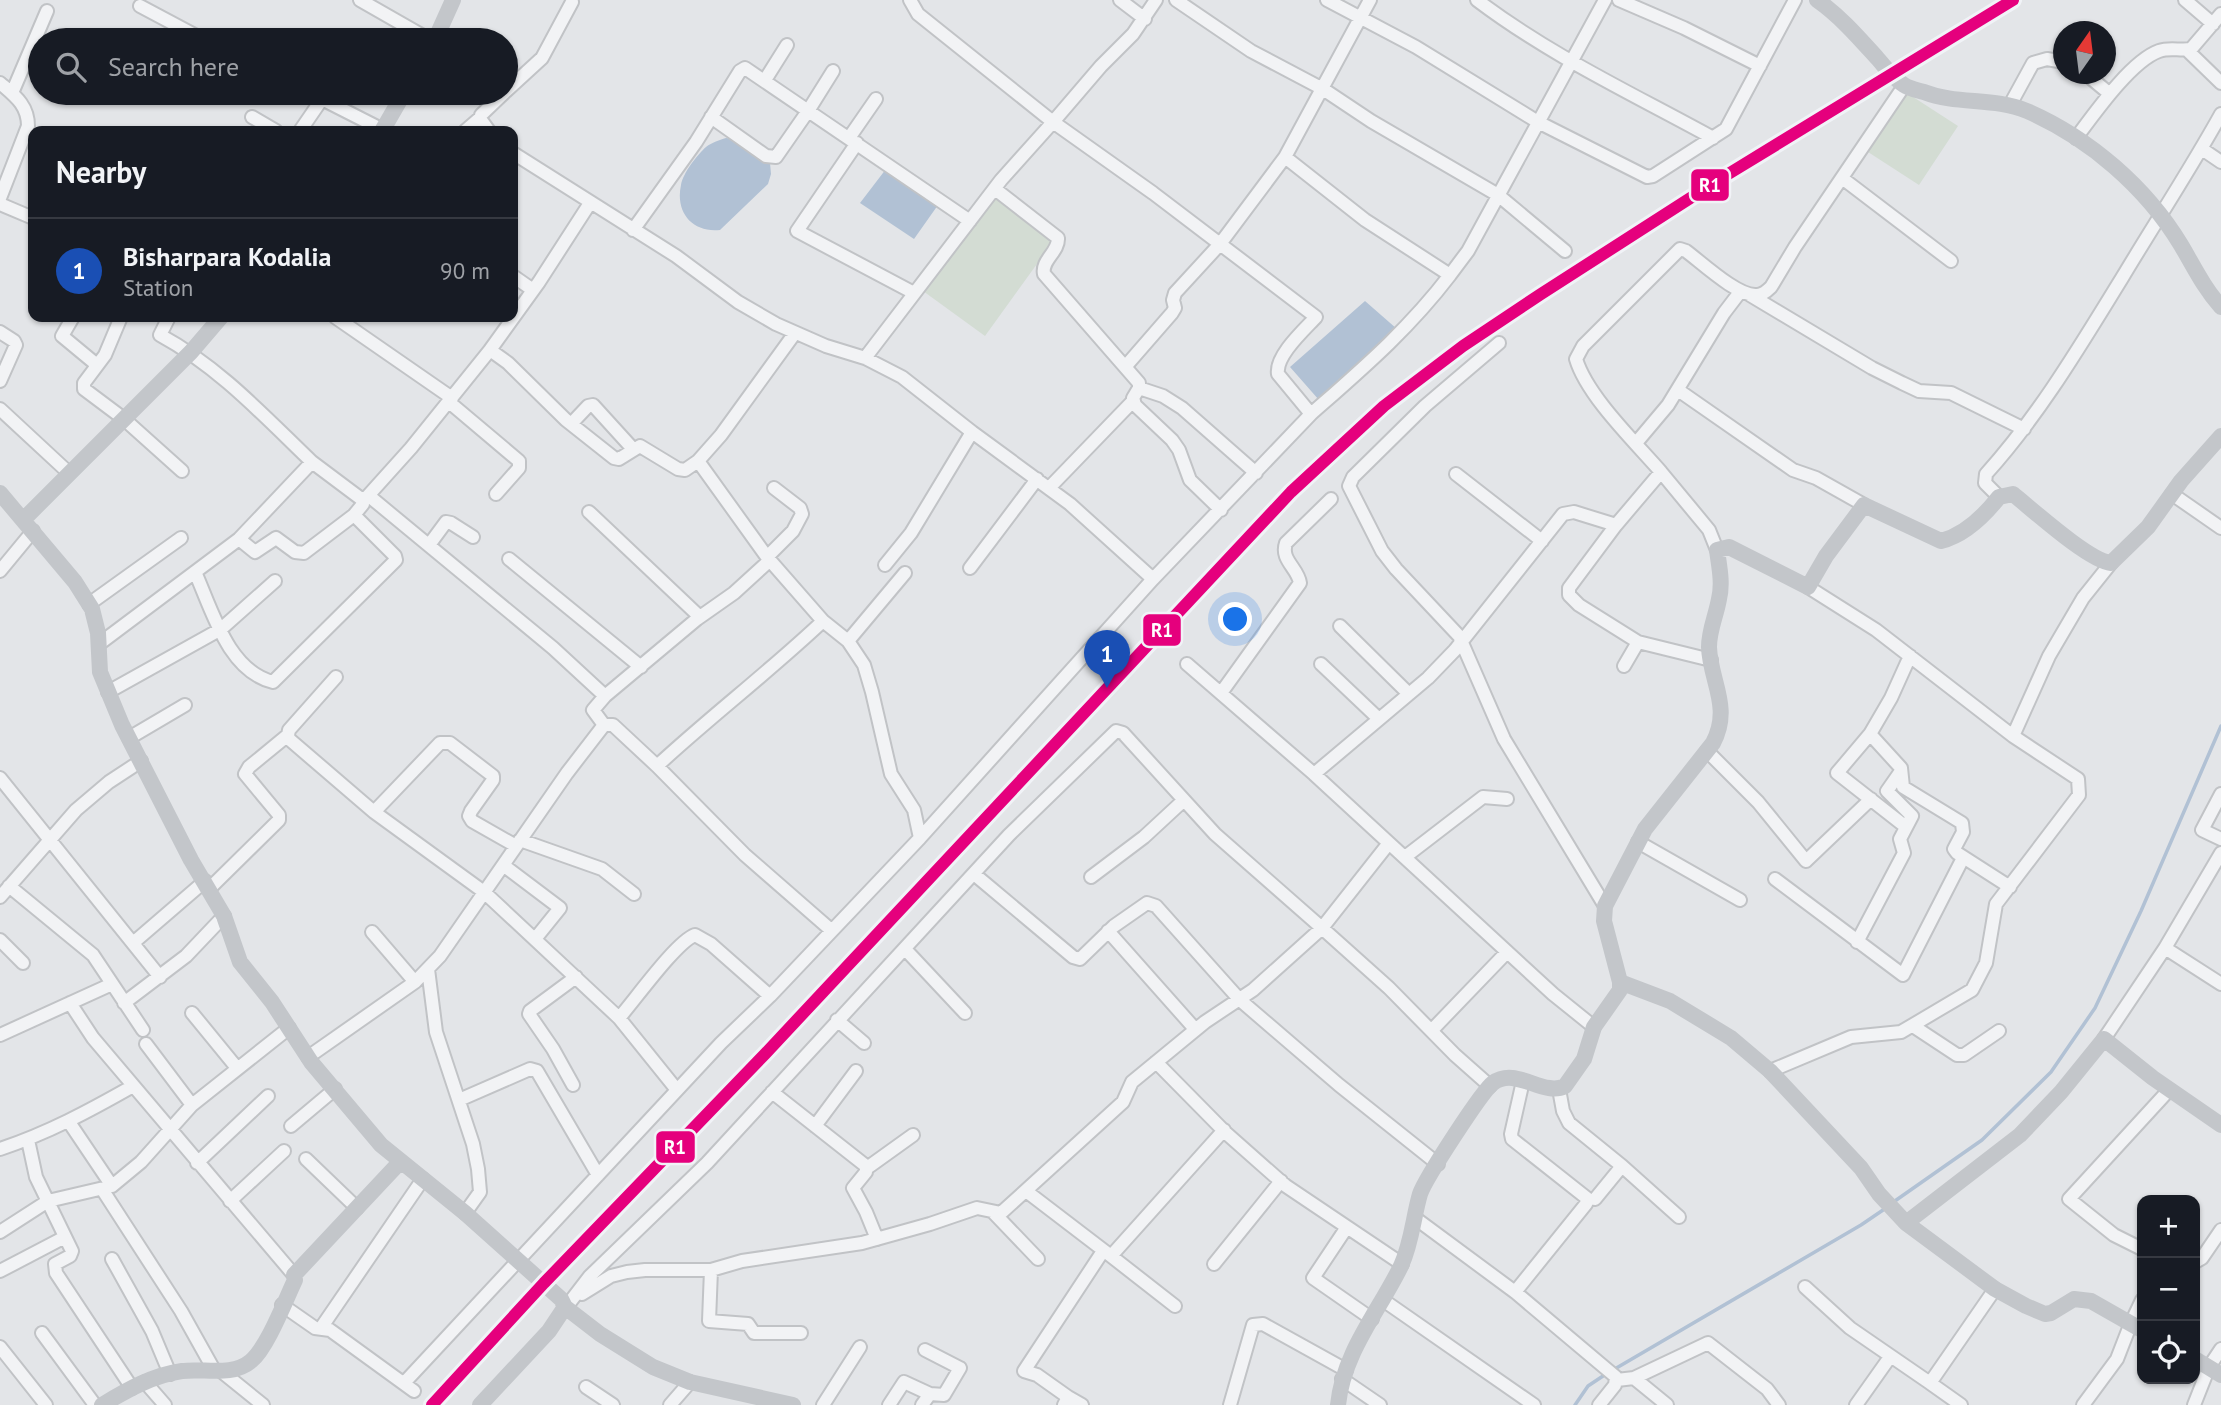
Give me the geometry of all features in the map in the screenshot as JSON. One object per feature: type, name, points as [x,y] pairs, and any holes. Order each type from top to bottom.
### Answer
[{"type":"street","points":[[360,0],[411,28]]},
{"type":"street","points":[[439,28],[453,0]]},
{"type":"street","points":[[910,0],[918,14],[1054,122],[1317,318],[1280,358],[1277,368],[1278,374],[1310,416]]},
{"type":"street","points":[[1120,0],[1145,19]]},
{"type":"street","points":[[865,358],[970,220],[1145,19],[1156,0]]},
{"type":"street","points":[[1177,0],[1251,51],[1323,89],[1370,121],[1498,195],[1565,251]]},
{"type":"street","points":[[1327,0],[1416,47],[1538,122],[1647,177],[1654,176],[1713,138],[1730,123],[1795,0]]},
{"type":"street","points":[[1125,367],[1174,311],[1178,290],[1220,244],[1285,157],[1370,0]]},
{"type":"street","points":[[1477,0],[1570,62],[1713,138]]},
{"type":"street","points":[[282,1305],[315,1328],[330,1330],[409,1387],[519,1259],[721,1043],[770,996],[920,838],[1153,579],[1310,416],[1396,339],[1425,307],[1468,251],[1605,0]]},
{"type":"street","points":[[1619,0],[1684,28],[1760,66]]},
{"type":"street","points":[[1817,0],[1835,6],[1904,86],[1951,100],[2010,105],[2076,138],[2123,174],[2144,195],[2180,244],[2205,289],[2221,307]]},
{"type":"street","points":[[2076,138],[2110,94],[2151,54],[2164,50],[2191,49],[2217,19],[2185,0]]},
{"type":"street","points":[[518,78],[542,58],[570,1]]},
{"type":"street","points":[[140,6],[181,28]]},
{"type":"street","points":[[39,28],[47,10]]},
{"type":"street","points":[[765,80],[787,45]]},
{"type":"street","points":[[2187,50],[2221,83]]},
{"type":"street","points":[[12,93],[28,55]]},
{"type":"street","points":[[2010,105],[2033,63],[2053,60]]},
{"type":"street","points":[[633,230],[742,68],[749,69],[970,220]]},
{"type":"street","points":[[711,117],[771,159],[779,154],[832,71]]},
{"type":"street","points":[[0,83],[26,107],[28,126]]},
{"type":"street","points":[[2098,84],[2110,94]]},
{"type":"street","points":[[1745,293],[1758,295],[1771,287],[1904,86]]},
{"type":"street","points":[[876,99],[797,231],[914,293]]},
{"type":"street","points":[[303,126],[317,105]]},
{"type":"street","points":[[336,105],[374,126]]},
{"type":"street","points":[[386,126],[397,105]]},
{"type":"street","points":[[471,126],[490,105]]},
{"type":"street","points":[[1999,497],[1985,482],[1986,474],[2024,429],[2068,367],[2221,114]]},
{"type":"street","points":[[252,117],[267,126]]},
{"type":"street","points":[[480,118],[486,126]]},
{"type":"street","points":[[0,198],[28,140]]},
{"type":"street","points":[[2202,149],[2221,162]]},
{"type":"street","points":[[518,156],[676,256],[738,302],[795,333],[865,358],[902,377],[1049,488],[1153,579]]},
{"type":"street","points":[[1285,157],[1365,220],[1450,275]]},
{"type":"street","points":[[1842,178],[1951,261]]},
{"type":"street","points":[[1001,182],[1057,236],[1058,244],[1043,267],[1044,274],[1139,383],[1133,401],[1049,488]]},
{"type":"street","points":[[518,311],[590,203]]},
{"type":"street","points":[[0,204],[28,216]]},
{"type":"street","points":[[1338,1405],[1344,1375],[1358,1342],[1383,1300],[1410,1244],[1421,1191],[1490,1086],[1509,1078],[1559,1089],[1569,1082],[1584,1059],[1594,1027],[1606,1007],[1618,995],[1620,982],[1604,921],[1605,906],[1653,818],[1718,734],[1720,692],[1711,660],[1710,630],[1721,587],[1717,550],[1709,530],[1585,380],[1576,359],[1579,352],[1680,249],[1745,293],[1872,368],[1919,391],[1958,396],[2024,429]]},
{"type":"street","points":[[518,280],[533,290]]},
{"type":"street","points":[[1636,443],[1678,390],[1724,313],[1745,293]]},
{"type":"street","points":[[70,322],[62,333],[63,338],[97,365]]},
{"type":"street","points":[[119,322],[105,355],[84,383],[84,389],[124,419],[182,471]]},
{"type":"street","points":[[166,322],[160,335],[191,352],[231,385],[312,462],[366,497],[429,545],[553,648],[605,696]]},
{"type":"street","points":[[0,571],[28,525],[69,473],[191,352],[217,322]]},
{"type":"street","points":[[342,322],[451,400],[519,461],[519,468],[496,494]]},
{"type":"street","points":[[239,539],[255,552],[276,538],[295,552],[304,552],[354,515],[366,497],[451,400],[510,322]]},
{"type":"street","points":[[0,332],[16,345],[0,381]]},
{"type":"street","points":[[490,350],[508,363],[571,424],[614,458],[642,446],[678,469],[685,470],[698,461],[721,435],[795,333]]},
{"type":"street","points":[[1499,343],[1425,406],[1353,477],[1349,486],[1382,551],[1463,642],[1504,739],[1605,906]]},
{"type":"street","points":[[1139,388],[1163,396],[1182,408],[1256,473]]},
{"type":"street","points":[[1678,390],[1793,470],[1816,478],[1864,505],[1941,541],[1954,538],[1986,514],[1999,497],[2013,494],[2076,544],[2103,562],[2111,563]]},
{"type":"street","points":[[1133,401],[1172,440],[1179,450],[1189,480],[1221,510]]},
{"type":"street","points":[[571,424],[588,406],[593,405],[633,449]]},
{"type":"street","points":[[0,409],[69,473]]},
{"type":"street","points":[[885,565],[911,533],[972,432]]},
{"type":"street","points":[[2012,736],[2049,656],[2083,598],[2111,563],[2148,527],[2221,436]]},
{"type":"street","points":[[698,461],[768,559],[822,621],[848,641],[864,665],[891,774],[914,810],[920,838]]},
{"type":"street","points":[[99,644],[239,539],[312,462]]},
{"type":"street","points":[[1661,472],[1616,525],[1568,592],[1579,605],[1638,642],[1711,660]]},
{"type":"street","points":[[1456,474],[1542,541]]},
{"type":"street","points":[[970,568],[1037,479]]},
{"type":"street","points":[[774,488],[800,508],[802,514],[793,531],[734,593],[700,617],[605,696],[593,710],[604,724],[613,725],[657,766],[745,855],[831,930]]},
{"type":"street","points":[[0,493],[75,582],[89,604],[99,644],[100,672],[108,692],[191,860],[224,916],[240,962],[272,1002],[308,1057],[382,1144],[519,1259],[567,1305],[644,1363],[690,1382],[760,1401],[793,1405]]},
{"type":"street","points":[[2172,494],[2221,528]]},
{"type":"street","points":[[1221,693],[1300,583],[1300,578],[1285,556],[1283,550],[1286,544],[1331,499]]},
{"type":"street","points":[[1808,587],[1826,556],[1864,505]]},
{"type":"street","points":[[589,512],[700,617]]},
{"type":"street","points":[[1314,774],[1409,694],[1463,642],[1566,512],[1616,525]]},
{"type":"street","points":[[195,572],[231,652],[239,661],[270,681],[275,680],[396,561],[395,556],[354,515]]},
{"type":"street","points":[[429,545],[446,522],[473,537]]},
{"type":"street","points":[[89,604],[181,538]]},
{"type":"street","points":[[1717,550],[1729,547],[1808,587],[1877,630],[2012,736],[2078,779],[2080,786],[2079,795],[1996,904],[1986,963],[1972,990],[1901,1032],[1851,1037],[1770,1071]]},
{"type":"street","points":[[509,559],[641,667]]},
{"type":"street","points":[[848,641],[905,573]]},
{"type":"street","points":[[108,692],[221,629],[275,581]]},
{"type":"street","points":[[657,766],[698,728],[781,661],[822,621]]},
{"type":"street","points":[[1340,626],[1409,694]]},
{"type":"street","points":[[1624,666],[1638,642]]},
{"type":"street","points":[[1906,827],[1836,773],[1870,734],[1891,698],[1910,656]]},
{"type":"street","points":[[1187,664],[1314,774],[1507,952],[1594,1027]]},
{"type":"street","points":[[1321,664],[1379,719]]},
{"type":"street","points":[[133,943],[207,885],[278,822],[280,817],[245,774],[249,767],[288,735],[289,730],[336,677]]},
{"type":"street","points":[[129,738],[185,705]]},
{"type":"street","points":[[308,1057],[374,1013],[428,969],[452,941],[518,843],[604,724]]},
{"type":"street","points":[[480,1405],[549,1331],[590,1276],[700,1171],[974,874],[1055,789],[1116,731],[1123,733],[1216,834],[1389,988],[1455,1055],[1490,1086]]},
{"type":"street","points":[[1870,734],[1899,765],[1903,787],[1962,824],[1962,832],[1954,849],[1963,858],[2010,887]]},
{"type":"street","points":[[288,735],[374,812],[484,892],[619,1018],[677,1090]]},
{"type":"street","points":[[374,812],[440,743],[450,744],[493,776],[493,780],[471,811],[469,816],[472,821],[518,843],[602,869],[634,894]]},
{"type":"street","points":[[1707,751],[1758,802],[1806,861],[1871,799]]},
{"type":"street","points":[[0,897],[76,810],[109,782],[141,761]]},
{"type":"street","points":[[1857,942],[1904,853],[1900,839],[1912,816],[1887,791],[1901,771]]},
{"type":"street","points":[[0,778],[160,977]]},
{"type":"street","points":[[2221,794],[2202,830],[2221,839]]},
{"type":"street","points":[[1405,858],[1477,800],[1487,797],[1507,799]]},
{"type":"street","points":[[1091,877],[1144,836],[1184,800]]},
{"type":"street","points":[[1638,842],[1740,900]]},
{"type":"street","points":[[567,1305],[611,1276],[627,1272],[645,1269],[712,1270],[742,1261],[877,1239],[978,1208],[994,1213],[1004,1212],[1120,1105],[1132,1082],[1195,1029],[1240,1000],[1322,928],[1389,843]]},
{"type":"street","points":[[1904,1221],[2020,1135],[2062,1092],[2104,1039],[2165,948],[2221,853]]},
{"type":"street","points":[[1775,879],[1903,975],[1963,858]]},
{"type":"street","points":[[503,865],[560,908],[535,939]]},
{"type":"street","points":[[974,874],[1076,958],[1083,958],[1108,931],[1130,913],[1147,904],[1154,904],[1240,1000],[1339,1085],[1438,1164]]},
{"type":"street","points":[[9,886],[93,955],[143,1030]]},
{"type":"street","points":[[124,1003],[186,956],[224,916]]},
{"type":"street","points":[[1108,931],[1195,1029]]},
{"type":"street","points":[[372,932],[415,982]]},
{"type":"street","points":[[619,1018],[692,935],[711,944],[770,996]]},
{"type":"street","points":[[0,940],[23,963]]},
{"type":"street","points":[[2165,948],[2221,984]]},
{"type":"street","points":[[905,949],[965,1013]]},
{"type":"street","points":[[1432,1030],[1507,952]]},
{"type":"street","points":[[428,969],[436,1032],[473,1144],[480,1188],[478,1197],[465,1213]]},
{"type":"street","points":[[573,1085],[529,1014],[576,977]]},
{"type":"street","points":[[1620,982],[1670,1001],[1721,1032],[1770,1071],[1861,1168],[1904,1221],[1995,1289],[2045,1314],[2052,1313],[2074,1299],[2091,1301],[2136,1326],[2117,1359],[2083,1405]]},
{"type":"street","points":[[0,1035],[112,984]]},
{"type":"street","points":[[70,1003],[91,1035],[294,1275],[295,1280],[259,1351],[250,1362],[233,1370],[170,1374],[139,1385],[102,1405]]},
{"type":"street","points":[[192,1013],[237,1068]]},
{"type":"street","points":[[837,1020],[864,1042]]},
{"type":"street","points":[[1913,1026],[1957,1055],[1964,1055],[1998,1031]]},
{"type":"street","points":[[0,1232],[48,1201],[106,1188],[141,1162],[192,1105],[289,1028]]},
{"type":"street","points":[[2104,1039],[2169,1090],[2218,1117]]},
{"type":"street","points":[[146,1044],[192,1105]]},
{"type":"street","points":[[1156,1062],[1223,1130],[1281,1181],[1402,1264]]},
{"type":"street","points":[[459,1100],[530,1069],[537,1070],[598,1175]]},
{"type":"street","points":[[815,1126],[856,1071]]},
{"type":"street","points":[[1515,1292],[1588,1199],[1511,1137],[1523,1081]]},
{"type":"street","points":[[0,1149],[69,1122],[133,1086]]},
{"type":"street","points":[[291,1126],[335,1089]]},
{"type":"street","points":[[1559,1089],[1563,1111],[1569,1123],[1679,1217]]},
{"type":"street","points":[[2137,1246],[2114,1235],[2068,1199],[2169,1090]]},
{"type":"street","points":[[772,1092],[867,1168]]},
{"type":"street","points":[[197,1163],[268,1096]]},
{"type":"street","points":[[69,1122],[217,1370],[263,1405]]},
{"type":"street","points":[[1082,1405],[1066,1401],[1037,1375],[1024,1371],[1107,1254],[1223,1130]]},
{"type":"street","points":[[877,1239],[853,1188],[867,1168],[913,1135]]},
{"type":"street","points":[[28,1140],[36,1177],[71,1253],[55,1264],[55,1273],[139,1385],[165,1405]]},
{"type":"street","points":[[230,1201],[284,1151]]},
{"type":"street","points":[[306,1159],[357,1208]]},
{"type":"street","points":[[294,1275],[401,1161]]},
{"type":"street","points":[[1595,1199],[1622,1166]]},
{"type":"street","points":[[321,1328],[423,1179]]},
{"type":"street","points":[[1214,1264],[1281,1181]]},
{"type":"street","points":[[1026,1191],[1175,1306]]},
{"type":"street","points":[[994,1213],[1038,1259]]},
{"type":"street","points":[[1415,1218],[1515,1292],[1616,1379],[1633,1378],[1708,1343],[1767,1389],[1779,1405]]},
{"type":"street","points":[[1347,1227],[1313,1278],[1372,1319]]},
{"type":"street","points":[[2200,1259],[2221,1230]]},
{"type":"street","points":[[0,1270],[65,1237]]},
{"type":"street","points":[[112,1259],[152,1331],[170,1374]]},
{"type":"street","points":[[712,1270],[709,1321],[748,1324],[754,1334],[801,1333]]},
{"type":"street","points":[[1805,1287],[1850,1328],[1961,1405]]},
{"type":"street","points":[[1930,1383],[1995,1289]]},
{"type":"street","points":[[1383,1300],[1534,1405]]},
{"type":"street","points":[[1230,1405],[1253,1325],[1256,1323],[1263,1324],[1344,1375],[1380,1405]]},
{"type":"street","points":[[42,1333],[95,1405]]},
{"type":"street","points":[[0,1347],[46,1405]]},
{"type":"street","points":[[823,1405],[860,1347]]},
{"type":"street","points":[[2194,1405],[2208,1367],[2221,1349]]},
{"type":"street","points":[[890,1405],[904,1382],[926,1400],[944,1395],[960,1368],[925,1350]]},
{"type":"street","points":[[1856,1405],[1890,1357]]},
{"type":"street","points":[[1633,1378],[1667,1405]]},
{"type":"street","points":[[1599,1405],[1616,1379]]},
{"type":"street","points":[[670,1405],[690,1382]]},
{"type":"street","points":[[586,1387],[613,1405]]},
{"type":"shaded area","points":[[1907,93],[1958,126],[1919,185],[1868,152]]},
{"type":"shaded area","points":[[996,197],[1055,239],[985,336],[923,291]]},
{"type":"water","points":[[726,138],[733,139],[770,163],[771,174],[768,184],[720,230],[701,228],[683,212],[680,195],[682,180],[702,150]]},
{"type":"water","points":[[886,169],[938,205],[914,239],[860,203]]},
{"type":"water","points":[[1365,301],[1397,329],[1319,400],[1290,367]]},
{"type":"waterway","points":[[1892,1203],[1982,1140],[2051,1072],[2095,1008],[2141,911],[2221,726]]},
{"type":"waterway","points":[[1613,1370],[1886,1208]]},
{"type":"waterway","points":[[1575,1405],[1588,1386],[1606,1374]]},
{"type":"transit line","name":"R1","points":[[432,1405],[1291,492],[1384,406],[1463,346],[1541,294],[1720,179],[2013,0]]},
{"type":"place","name":"Bisharpara Kodalia","points":[[1107,688]]}]
